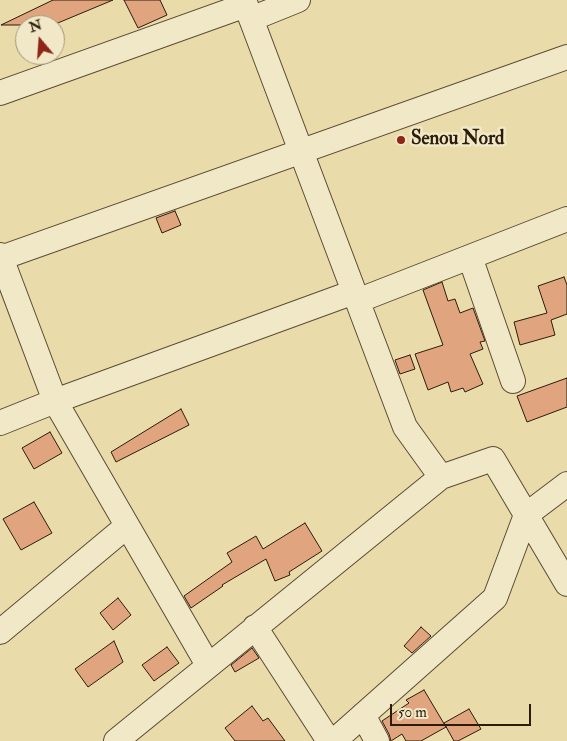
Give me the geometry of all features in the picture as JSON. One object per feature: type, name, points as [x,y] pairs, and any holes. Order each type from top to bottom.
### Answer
[{"type":"street","points":[[0,93],[247,8],[298,0]]},
{"type":"street","points":[[247,8],[405,427],[441,477]]},
{"type":"street","points":[[208,665],[54,401],[6,286],[1,257],[567,57]]},
{"type":"street","points":[[0,423],[54,401],[566,222]]},
{"type":"street","points":[[470,257],[513,382]]},
{"type":"street","points":[[116,741],[441,477],[492,459],[567,584]]},
{"type":"street","points":[[334,741],[495,598],[526,515],[567,484]]},
{"type":"street","points":[[0,632],[127,526]]},
{"type":"street","points":[[255,627],[329,741]]},
{"type":"street","points":[[363,715],[377,741]]},
{"type":"building","points":[[53,0],[113,0],[65,20],[65,15],[22,15]]},
{"type":"building","points":[[124,0],[160,0],[167,15],[138,28]]},
{"type":"building","points":[[15,18],[15,25],[1,25]]},
{"type":"building","points":[[175,211],[181,225],[162,233],[156,218]]},
{"type":"building","points":[[564,277],[567,285],[567,314],[551,320],[555,335],[520,345],[514,322],[547,313],[538,286]]},
{"type":"building","points":[[442,282],[448,301],[455,299],[460,313],[473,308],[485,341],[480,342],[483,349],[470,354],[483,384],[465,392],[463,388],[451,392],[448,382],[428,390],[415,354],[443,345],[423,290]]},
{"type":"building","points":[[410,355],[415,369],[400,374],[395,360]]},
{"type":"building","points":[[567,378],[567,407],[527,422],[517,396]]},
{"type":"building","points":[[181,409],[189,425],[116,462],[111,452]]},
{"type":"building","points":[[50,432],[62,453],[34,469],[22,448]]},
{"type":"building","points":[[34,502],[52,533],[21,550],[3,519]]},
{"type":"building","points":[[305,523],[322,551],[289,572],[290,575],[275,581],[266,559],[222,585],[191,608],[184,596],[232,562],[227,553],[256,536],[263,549]]},
{"type":"building","points":[[118,598],[131,615],[113,630],[100,613]]},
{"type":"building","points":[[421,627],[431,636],[412,653],[404,646]]},
{"type":"building","points":[[114,641],[123,662],[88,687],[75,669]]},
{"type":"building","points":[[167,647],[179,663],[154,681],[142,665]]},
{"type":"building","points":[[252,648],[259,658],[235,672],[231,665]]},
{"type":"building","points":[[424,690],[446,727],[421,741],[406,741],[402,734],[391,741],[382,721],[409,703],[406,700]]},
{"type":"building","points":[[252,706],[263,721],[268,718],[285,741],[235,741],[225,728]]},
{"type":"building","points":[[469,709],[481,729],[458,741],[454,741],[444,723]]},
{"type":"place","name":"Senou Nord","points":[[401,140]]}]
